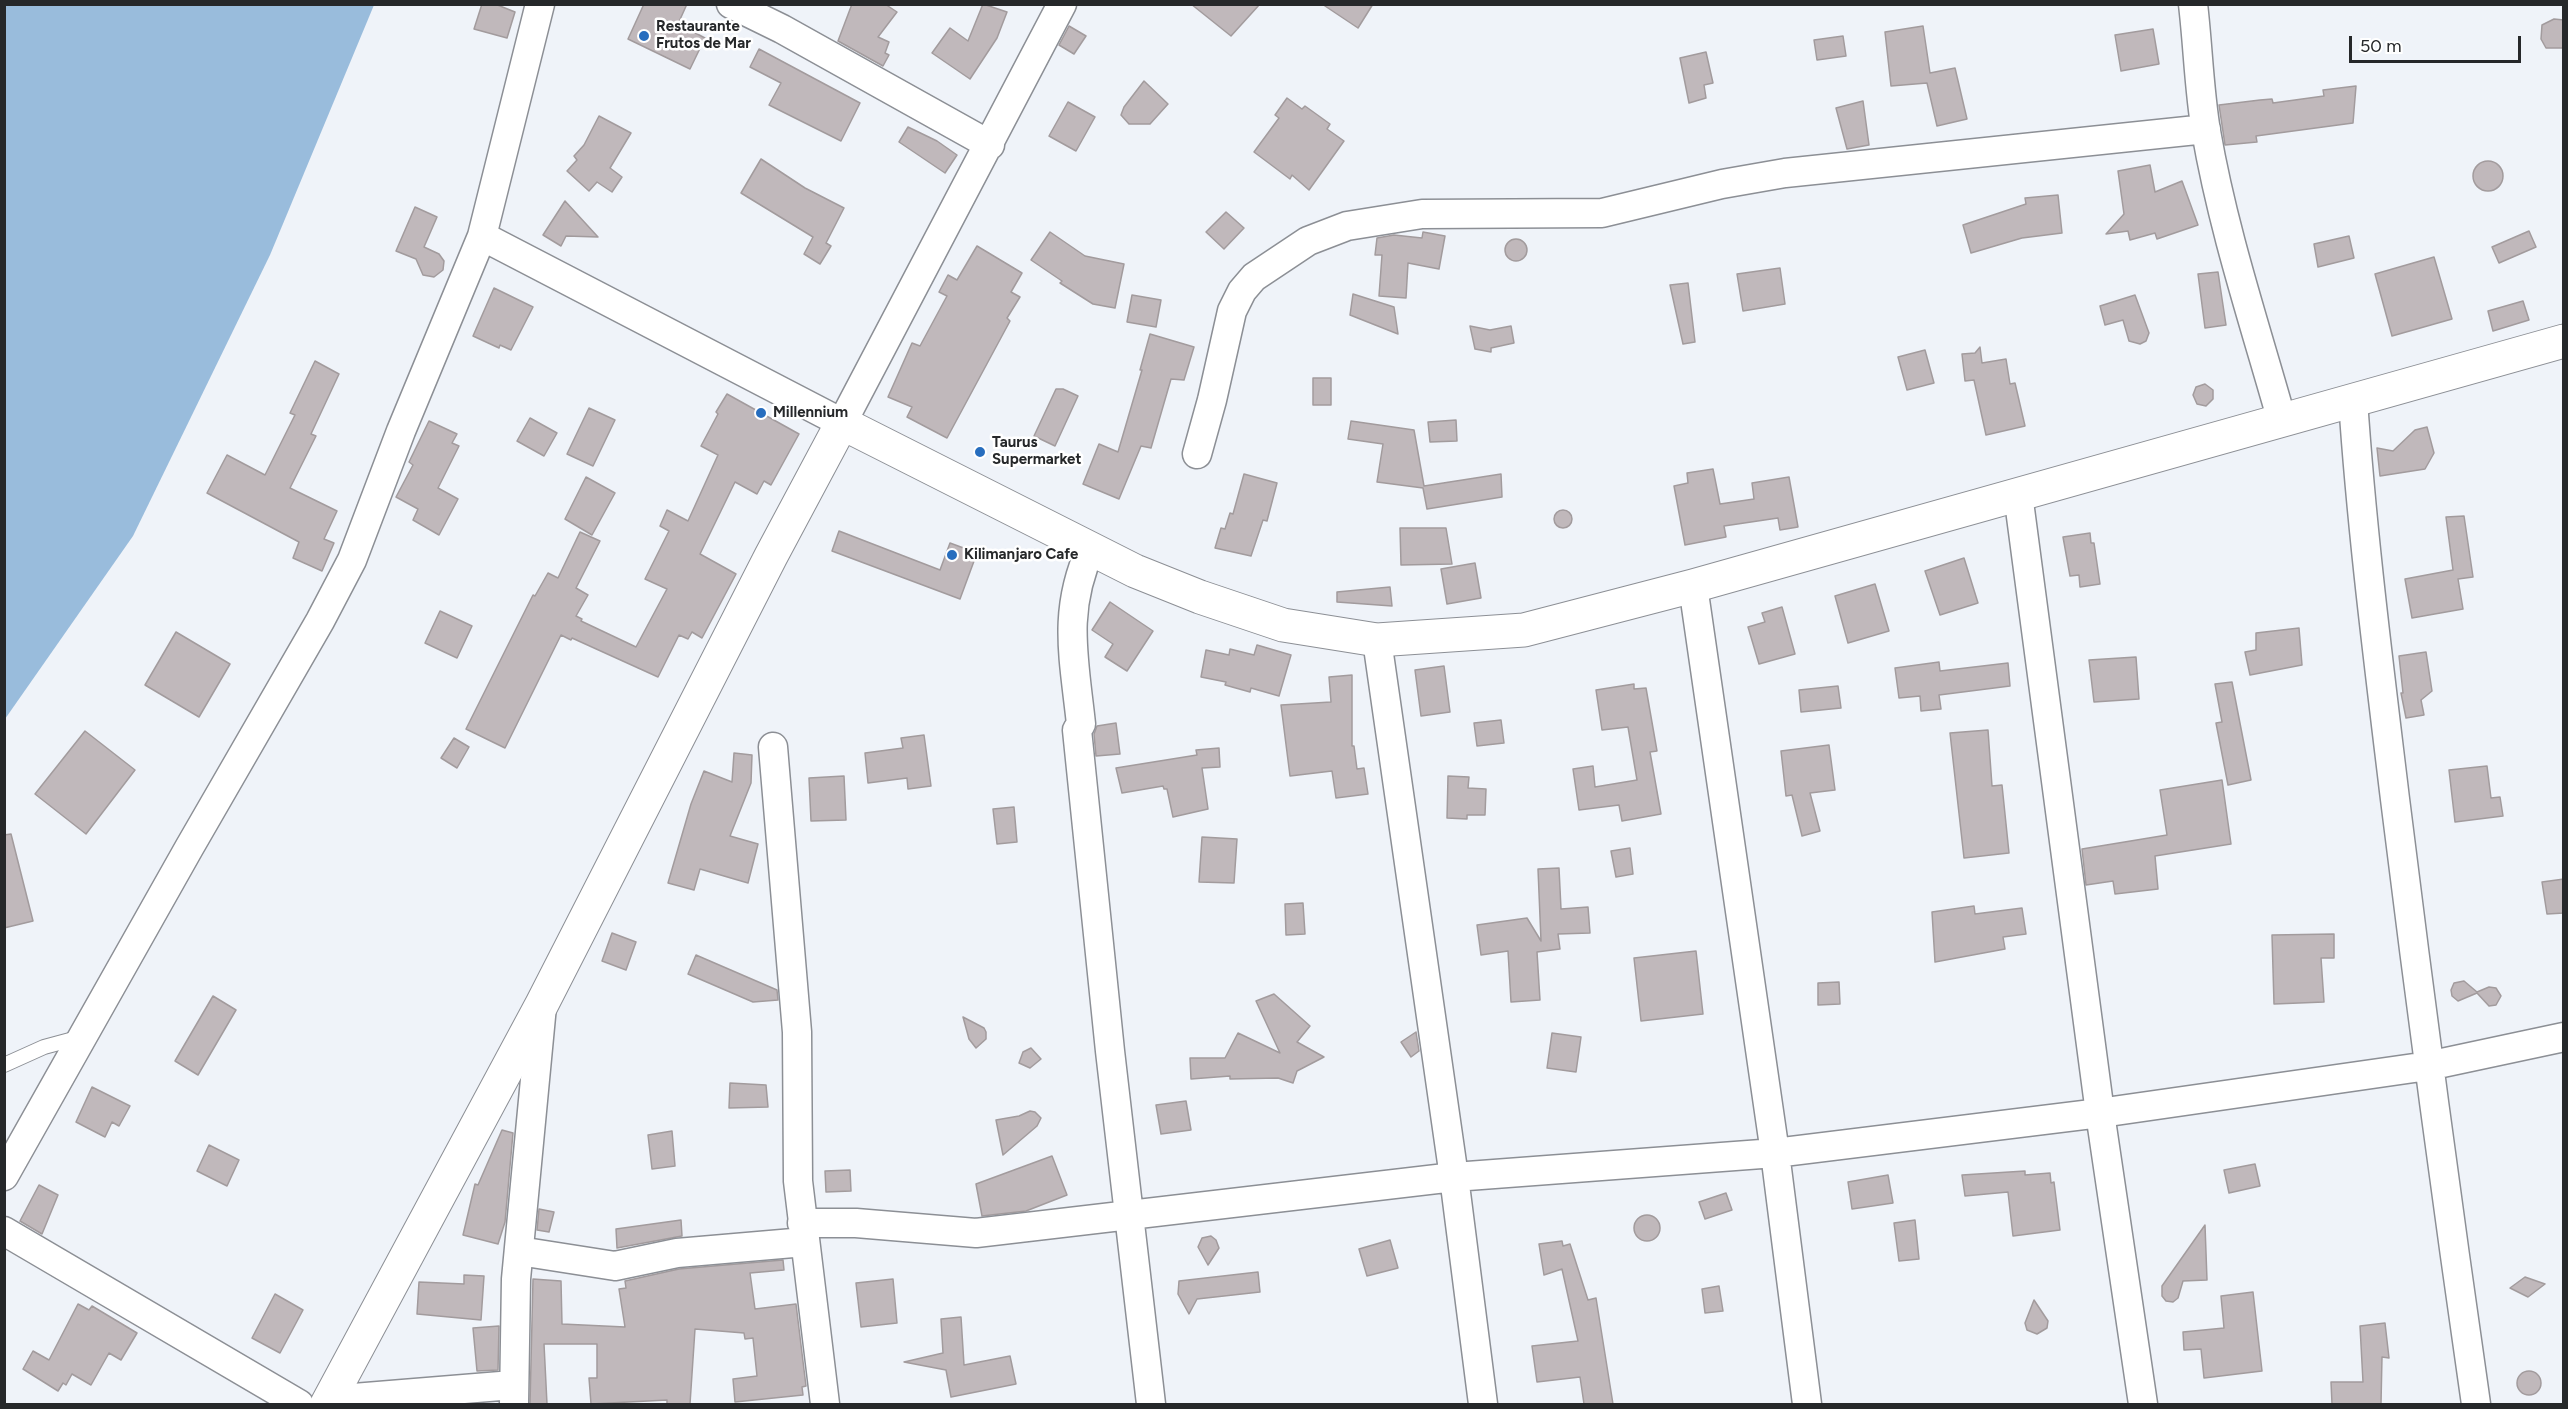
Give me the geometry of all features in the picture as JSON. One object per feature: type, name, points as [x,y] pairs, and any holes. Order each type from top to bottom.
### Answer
[{"type":"main road","points":[[319,1403],[542,1004],[771,556],[842,423],[1134,571],[1200,597],[1283,625],[1377,640],[1524,630],[1693,586],[2564,341]]},
{"type":"street","points":[[4,1176],[320,621],[352,560],[401,431],[482,236],[540,4]]},
{"type":"street","points":[[731,4],[782,29],[990,146]]},
{"type":"street","points":[[482,236],[842,423],[990,146],[1062,4]]},
{"type":"street","points":[[2193,4],[2206,129],[2227,230],[2283,421]]},
{"type":"street","points":[[1197,454],[1232,311],[1242,291],[1254,277],[1308,241],[1347,226],[1422,214],[1602,213],[1722,184],[1785,173],[2206,129]]},
{"type":"street","points":[[2353,400],[2373,621],[2428,1066],[2476,1404]]},
{"type":"street","points":[[2018,494],[2100,1113],[2143,1404]]},
{"type":"street","points":[[1091,548],[1079,572],[1073,600],[1072,633],[1081,724],[1077,730],[1128,1214],[1151,1404]]},
{"type":"street","points":[[1693,586],[1775,1153],[1807,1404]]},
{"type":"street","points":[[1377,640],[1454,1177],[1483,1404]]},
{"type":"street","points":[[773,747],[795,997],[798,1181],[825,1404]]},
{"type":"street","points":[[4,1231],[319,1403],[514,1395],[519,1251],[542,1004]]},
{"type":"street","points":[[519,1251],[615,1266],[677,1253],[856,1223],[976,1233],[1454,1177],[1775,1153],[2100,1113],[2428,1066],[2564,1037]]},
{"type":"lane","points":[[4,1065],[44,1047],[83,1036]]},
{"type":"water","points":[[5,4],[374,5],[270,255],[133,536],[5,719]]},
{"type":"building","points":[[482,4],[495,4],[515,12],[507,38],[474,29]]},
{"type":"building","points":[[644,4],[687,4],[678,24],[705,38],[690,69],[628,39]]},
{"type":"building","points":[[852,4],[885,4],[897,12],[878,37],[889,42],[885,53],[889,55],[883,66],[838,41]]},
{"type":"building","points":[[983,4],[1007,12],[997,38],[970,79],[932,53],[950,28],[968,41]]},
{"type":"building","points":[[1191,4],[1260,4],[1231,36]]},
{"type":"building","points":[[1322,4],[1373,4],[1358,28]]},
{"type":"building","points":[[2554,19],[2564,20],[2564,48],[2546,48],[2541,39],[2542,25]]},
{"type":"building","points":[[1069,26],[1086,36],[1074,54],[1059,45]]},
{"type":"building","points":[[1923,26],[1930,73],[1955,68],[1967,119],[1937,126],[1927,83],[1891,86],[1885,32]]},
{"type":"building","points":[[2153,29],[2159,64],[2121,71],[2115,35]]},
{"type":"building","points":[[1843,36],[1846,56],[1817,60],[1814,40]]},
{"type":"building","points":[[759,49],[860,103],[841,141],[769,105],[781,83],[750,67]]},
{"type":"building","points":[[1706,52],[1713,83],[1704,85],[1706,98],[1689,103],[1680,58]]},
{"type":"building","points":[[1144,81],[1168,104],[1150,124],[1129,124],[1121,115],[1124,107]]},
{"type":"building","points":[[2356,86],[2353,123],[2256,136],[2257,142],[2225,145],[2219,105],[2272,99],[2273,103],[2324,96],[2323,90]]},
{"type":"building","points":[[1287,98],[1302,109],[1305,106],[1330,124],[1327,129],[1344,141],[1309,190],[1292,175],[1290,179],[1254,152],[1279,118],[1275,115]]},
{"type":"building","points":[[1863,101],[1869,145],[1847,149],[1836,108]]},
{"type":"building","points":[[1068,102],[1095,117],[1076,151],[1049,136]]},
{"type":"building","points":[[599,116],[631,133],[610,168],[622,177],[612,192],[597,182],[589,191],[567,171],[577,160],[574,156],[584,145]]},
{"type":"building","points":[[908,127],[937,141],[957,155],[945,173],[899,142]]},
{"type":"building","points":[[761,159],[805,188],[844,208],[826,243],[831,246],[820,264],[804,254],[813,237],[741,193]]},
{"type":"building","points":[[2488,161],[2494,162],[2502,170],[2502,182],[2494,190],[2488,191],[2482,190],[2474,182],[2473,176],[2474,170],[2482,162]]},
{"type":"building","points":[[2150,165],[2155,192],[2182,181],[2198,225],[2157,239],[2155,233],[2130,240],[2128,231],[2106,234],[2124,214],[2118,171]]},
{"type":"building","points":[[2058,195],[2062,233],[2022,238],[1971,253],[1963,225],[2026,204],[2025,198]]},
{"type":"building","points":[[565,201],[598,237],[566,236],[561,246],[543,235]]},
{"type":"building","points":[[415,207],[437,217],[424,247],[439,254],[444,261],[443,270],[434,277],[423,275],[416,259],[396,251]]},
{"type":"building","points":[[1226,212],[1244,228],[1224,249],[1206,232]]},
{"type":"building","points":[[2529,231],[2536,247],[2499,263],[2492,247]]},
{"type":"building","points":[[1050,232],[1085,256],[1124,264],[1115,308],[1093,304],[1060,283],[1062,281],[1031,260]]},
{"type":"building","points":[[1423,232],[1445,236],[1439,269],[1408,263],[1406,298],[1379,296],[1382,255],[1375,255],[1377,238],[1394,235],[1422,238]]},
{"type":"building","points":[[2349,236],[2354,258],[2318,267],[2314,244]]},
{"type":"building","points":[[1516,239],[1524,242],[1527,250],[1524,258],[1516,261],[1508,258],[1505,250],[1508,242]]},
{"type":"building","points":[[977,246],[1022,273],[1011,292],[1020,297],[1007,318],[1010,321],[947,438],[907,417],[912,407],[888,397],[912,343],[920,346],[947,296],[939,292],[948,275],[957,280]]},
{"type":"building","points":[[2434,257],[2452,319],[2392,336],[2375,274]]},
{"type":"building","points":[[1780,268],[1785,304],[1743,311],[1737,274]]},
{"type":"building","points":[[2218,272],[2226,325],[2205,328],[2198,274]]},
{"type":"building","points":[[1688,283],[1695,342],[1683,344],[1670,285]]},
{"type":"building","points":[[494,288],[533,307],[511,350],[500,345],[499,348],[473,336]]},
{"type":"building","points":[[1353,294],[1394,307],[1398,334],[1350,315]]},
{"type":"building","points":[[1132,295],[1161,300],[1156,327],[1127,322]]},
{"type":"building","points":[[2135,295],[2149,333],[2146,341],[2140,344],[2129,341],[2123,320],[2105,325],[2100,306]]},
{"type":"building","points":[[2523,301],[2529,320],[2493,331],[2488,311]]},
{"type":"building","points":[[1470,326],[1490,330],[1511,326],[1514,343],[1491,348],[1491,352],[1475,349]]},
{"type":"building","points":[[1150,334],[1194,347],[1184,380],[1171,379],[1151,448],[1141,446],[1119,499],[1083,484],[1099,444],[1118,452]]},
{"type":"building","points":[[1980,347],[1982,363],[2006,359],[2010,384],[2015,383],[2025,426],[1986,435],[1974,380],[1965,381],[1962,354],[1975,353]]},
{"type":"building","points":[[1925,350],[1934,383],[1907,390],[1898,357]]},
{"type":"building","points":[[315,361],[339,374],[311,434],[316,436],[290,488],[337,511],[324,539],[334,543],[322,571],[293,558],[299,542],[207,493],[227,455],[265,475],[295,415],[290,413]]},
{"type":"building","points":[[1313,378],[1331,378],[1331,405],[1313,405]]},
{"type":"building","points":[[2205,384],[2213,390],[2213,399],[2206,406],[2197,404],[2193,395],[2196,387]]},
{"type":"building","points":[[1056,389],[1063,389],[1078,396],[1055,446],[1034,436]]},
{"type":"building","points":[[727,394],[799,434],[771,485],[764,481],[757,494],[735,482],[700,554],[736,574],[702,638],[692,632],[688,639],[679,635],[658,677],[561,635],[505,748],[466,729],[533,595],[535,596],[548,573],[558,578],[580,532],[600,541],[576,588],[588,595],[576,616],[582,619],[581,621],[636,647],[667,589],[645,579],[669,531],[660,526],[667,510],[688,521],[718,455],[701,446]]},
{"type":"building","points":[[589,408],[615,420],[593,466],[567,454]]},
{"type":"building","points":[[530,418],[557,433],[544,456],[517,441]]},
{"type":"building","points":[[1456,420],[1457,441],[1430,442],[1428,422]]},
{"type":"building","points":[[429,421],[457,434],[452,443],[459,446],[438,488],[458,499],[439,535],[413,520],[418,509],[396,497],[413,465],[409,462]]},
{"type":"building","points":[[1351,421],[1414,430],[1424,486],[1501,474],[1502,497],[1427,509],[1423,488],[1377,482],[1383,444],[1348,439]]},
{"type":"building","points":[[2427,427],[2434,453],[2425,469],[2380,476],[2377,448],[2393,451],[2415,430]]},
{"type":"building","points":[[1713,469],[1720,504],[1754,499],[1752,483],[1789,477],[1798,527],[1780,530],[1778,518],[1724,526],[1726,537],[1685,545],[1674,486],[1688,483],[1687,473]]},
{"type":"building","points":[[1244,474],[1277,483],[1267,521],[1263,520],[1251,556],[1215,548],[1221,528],[1225,529],[1230,513],[1233,514]]},
{"type":"building","points":[[586,477],[615,493],[592,535],[565,519]]},
{"type":"building","points":[[1559,510],[1567,510],[1572,515],[1570,526],[1559,528],[1554,523],[1554,515]]},
{"type":"building","points":[[2464,516],[2473,577],[2458,579],[2463,609],[2412,618],[2405,579],[2453,570],[2446,517]]},
{"type":"building","points":[[1400,528],[1446,528],[1452,564],[1401,565]]},
{"type":"building","points":[[839,531],[940,570],[950,543],[977,553],[960,599],[832,551]]},
{"type":"building","points":[[2090,533],[2091,543],[2094,543],[2100,584],[2080,587],[2079,575],[2070,576],[2063,537]]},
{"type":"building","points":[[1964,558],[1978,603],[1940,615],[1925,571]]},
{"type":"building","points":[[1475,563],[1481,598],[1447,604],[1441,569]]},
{"type":"building","points":[[1875,584],[1889,631],[1848,643],[1835,596]]},
{"type":"building","points":[[1390,587],[1392,606],[1337,602],[1337,592]]},
{"type":"building","points":[[1110,602],[1153,631],[1127,671],[1105,657],[1113,644],[1092,630]]},
{"type":"building","points":[[1782,607],[1795,654],[1759,664],[1748,627],[1765,622],[1762,613]]},
{"type":"building","points":[[440,611],[472,626],[457,658],[425,643]]},
{"type":"building","points":[[2299,628],[2302,665],[2250,675],[2245,652],[2256,650],[2256,633]]},
{"type":"building","points":[[176,632],[230,664],[199,717],[145,685]]},
{"type":"building","points":[[1257,645],[1291,655],[1279,696],[1251,688],[1250,692],[1225,685],[1226,682],[1201,677],[1206,650],[1229,655],[1230,649],[1254,655]]},
{"type":"building","points":[[2426,652],[2432,691],[2421,700],[2424,715],[2406,718],[2401,693],[2403,693],[2399,656]]},
{"type":"building","points":[[2136,657],[2139,699],[2094,702],[2089,660]]},
{"type":"building","points":[[1939,662],[1940,671],[2008,663],[2010,686],[1939,695],[1941,709],[1921,711],[1920,696],[1899,698],[1895,668]]},
{"type":"building","points":[[1444,666],[1450,712],[1421,716],[1415,670]]},
{"type":"building","points":[[1352,675],[1352,746],[1354,746],[1357,769],[1364,768],[1368,794],[1336,798],[1332,771],[1290,776],[1281,705],[1331,702],[1329,677]]},
{"type":"building","points":[[2232,682],[2251,780],[2228,785],[2216,723],[2222,722],[2215,684]]},
{"type":"building","points":[[1634,684],[1634,689],[1646,688],[1657,751],[1650,752],[1661,814],[1622,821],[1619,805],[1579,810],[1573,769],[1593,766],[1595,787],[1637,780],[1628,727],[1602,730],[1596,690]]},
{"type":"building","points":[[1838,686],[1841,708],[1801,712],[1799,690]]},
{"type":"building","points":[[1501,720],[1504,743],[1477,746],[1474,723]]},
{"type":"building","points":[[1116,723],[1120,754],[1096,756],[1094,734],[1097,726]]},
{"type":"building","points":[[1988,730],[1992,786],[2002,785],[2009,853],[1964,858],[1950,733]]},
{"type":"building","points":[[85,731],[135,770],[86,834],[35,794]]},
{"type":"building","points":[[924,735],[931,786],[908,789],[907,778],[868,783],[865,753],[903,748],[901,738]]},
{"type":"building","points":[[454,738],[469,747],[457,768],[441,758]]},
{"type":"building","points":[[1829,745],[1835,790],[1810,793],[1820,831],[1802,836],[1792,795],[1786,796],[1781,751]]},
{"type":"building","points":[[1219,748],[1220,767],[1202,768],[1208,809],[1173,817],[1167,789],[1163,786],[1122,793],[1116,768],[1197,755],[1196,750]]},
{"type":"building","points":[[734,753],[752,755],[751,783],[730,836],[758,844],[748,883],[700,869],[694,890],[668,883],[691,804],[704,771],[732,782]]},
{"type":"building","points":[[2487,766],[2491,798],[2500,797],[2503,816],[2455,822],[2449,770]]},
{"type":"building","points":[[844,776],[846,820],[811,821],[809,778]]},
{"type":"building","points":[[1448,776],[1469,777],[1468,788],[1486,789],[1485,815],[1467,815],[1467,819],[1447,818]]},
{"type":"building","points":[[2222,780],[2231,844],[2155,856],[2158,889],[2115,894],[2113,881],[2086,885],[2082,849],[2167,835],[2160,790]]},
{"type":"building","points":[[1014,807],[1017,842],[997,844],[993,809]]},
{"type":"building","points":[[11,834],[33,921],[4,928],[4,835]]},
{"type":"building","points":[[1202,837],[1237,839],[1234,883],[1199,882]]},
{"type":"building","points":[[1630,848],[1633,874],[1616,877],[1611,851]]},
{"type":"building","points":[[1559,868],[1561,909],[1588,907],[1590,933],[1558,934],[1560,949],[1537,952],[1540,1000],[1511,1002],[1508,951],[1481,955],[1477,925],[1527,918],[1541,941],[1538,869]]},
{"type":"building","points":[[2564,879],[2564,913],[2547,914],[2542,882]]},
{"type":"building","points":[[1303,903],[1305,934],[1286,935],[1285,904]]},
{"type":"building","points":[[1974,906],[1975,914],[2022,908],[2026,934],[2003,937],[2005,949],[1935,962],[1932,912]]},
{"type":"building","points":[[612,933],[636,942],[626,970],[602,961]]},
{"type":"building","points":[[2334,934],[2334,958],[2321,958],[2324,1002],[2274,1004],[2272,935]]},
{"type":"building","points":[[1696,951],[1703,1014],[1641,1021],[1634,958]]},
{"type":"building","points":[[696,955],[777,990],[778,1000],[753,1002],[688,974]]},
{"type":"building","points":[[2464,981],[2477,992],[2489,987],[2496,988],[2501,996],[2496,1005],[2489,1006],[2477,993],[2458,1001],[2452,996],[2451,990],[2454,983]]},
{"type":"building","points":[[1839,982],[1840,1004],[1818,1005],[1818,983]]},
{"type":"building","points":[[1274,994],[1310,1026],[1297,1042],[1324,1057],[1297,1071],[1293,1083],[1278,1078],[1230,1079],[1230,1076],[1191,1079],[1190,1058],[1225,1058],[1238,1033],[1280,1053],[1256,1001]]},
{"type":"building","points":[[213,996],[236,1010],[198,1075],[175,1061]]},
{"type":"building","points":[[963,1017],[984,1028],[986,1032],[986,1039],[976,1048],[969,1039]]},
{"type":"building","points":[[1416,1032],[1419,1051],[1411,1057],[1401,1042]]},
{"type":"building","points":[[1552,1033],[1581,1037],[1576,1072],[1547,1068]]},
{"type":"building","points":[[1031,1048],[1041,1059],[1030,1068],[1019,1063],[1023,1052]]},
{"type":"building","points":[[730,1083],[766,1085],[768,1107],[729,1108]]},
{"type":"building","points":[[92,1087],[130,1106],[119,1126],[112,1122],[105,1137],[76,1122]]},
{"type":"building","points":[[1186,1101],[1191,1130],[1161,1134],[1156,1105]]},
{"type":"building","points":[[1030,1111],[1035,1112],[1041,1118],[1037,1126],[1003,1155],[996,1120],[1019,1116]]},
{"type":"building","points":[[502,1130],[513,1133],[505,1222],[498,1244],[463,1235],[475,1184],[478,1185]]},
{"type":"building","points":[[672,1131],[675,1166],[652,1169],[648,1135]]},
{"type":"building","points":[[209,1145],[239,1160],[227,1186],[197,1171]]},
{"type":"building","points":[[1052,1156],[1067,1195],[1026,1211],[982,1216],[976,1184]]},
{"type":"building","points":[[2255,1164],[2260,1186],[2229,1193],[2224,1170]]},
{"type":"building","points":[[850,1170],[851,1191],[826,1192],[825,1171]]},
{"type":"building","points":[[2025,1171],[2025,1175],[2050,1173],[2051,1183],[2054,1182],[2060,1230],[2013,1236],[2008,1192],[1965,1196],[1962,1175]]},
{"type":"building","points":[[1888,1175],[1893,1203],[1852,1209],[1848,1182]]},
{"type":"building","points":[[39,1185],[58,1195],[42,1234],[20,1221]]},
{"type":"building","points":[[1726,1193],[1732,1210],[1705,1219],[1699,1202]]},
{"type":"building","points":[[539,1209],[554,1212],[549,1232],[537,1230]]},
{"type":"building","points":[[1647,1215],[1656,1219],[1660,1228],[1656,1237],[1647,1241],[1638,1237],[1634,1228],[1638,1219]]},
{"type":"building","points":[[681,1220],[682,1236],[617,1248],[616,1229]]},
{"type":"building","points":[[1915,1220],[1919,1259],[1899,1261],[1894,1223]]},
{"type":"building","points":[[2205,1225],[2207,1280],[2183,1281],[2178,1298],[2173,1302],[2166,1301],[2162,1296],[2162,1286]]},
{"type":"building","points":[[1211,1236],[1216,1240],[1219,1248],[1208,1265],[1198,1247],[1202,1238]]},
{"type":"building","points":[[1390,1240],[1398,1268],[1367,1276],[1359,1249]]},
{"type":"building","points":[[1562,1241],[1563,1246],[1570,1244],[1588,1300],[1596,1298],[1613,1404],[1584,1404],[1580,1377],[1537,1382],[1532,1346],[1578,1341],[1562,1269],[1544,1275],[1539,1244]]},
{"type":"building","points":[[783,1260],[784,1270],[750,1273],[755,1309],[796,1304],[806,1386],[802,1387],[803,1395],[735,1402],[733,1379],[757,1376],[753,1338],[745,1339],[744,1333],[695,1329],[690,1404],[667,1404],[667,1400],[591,1404],[589,1378],[597,1378],[597,1344],[544,1344],[547,1404],[530,1404],[533,1279],[561,1281],[562,1324],[625,1327],[619,1289],[626,1288],[625,1281],[679,1269]]},
{"type":"building","points":[[1258,1272],[1260,1292],[1197,1299],[1189,1314],[1178,1294],[1179,1281]]},
{"type":"building","points":[[464,1275],[484,1276],[481,1320],[417,1314],[419,1282],[464,1284]]},
{"type":"building","points":[[2525,1277],[2545,1284],[2528,1297],[2510,1288]]},
{"type":"building","points":[[893,1279],[897,1323],[861,1327],[856,1283]]},
{"type":"building","points":[[1719,1286],[1723,1311],[1705,1313],[1702,1289]]},
{"type":"building","points":[[2253,1292],[2262,1371],[2204,1378],[2201,1349],[2184,1350],[2183,1332],[2224,1328],[2221,1296]]},
{"type":"building","points":[[275,1294],[303,1310],[280,1353],[252,1338]]},
{"type":"building","points":[[2034,1300],[2048,1321],[2047,1328],[2037,1334],[2027,1330],[2025,1323]]},
{"type":"building","points":[[78,1304],[89,1310],[92,1306],[137,1333],[121,1360],[109,1353],[91,1385],[72,1374],[66,1385],[63,1383],[58,1391],[23,1369],[33,1351],[49,1360]]},
{"type":"building","points":[[961,1317],[964,1365],[1010,1356],[1016,1384],[951,1397],[946,1370],[904,1362],[943,1353],[941,1319]]},
{"type":"building","points":[[2385,1323],[2389,1358],[2382,1357],[2381,1404],[2332,1404],[2331,1382],[2363,1382],[2360,1326]]},
{"type":"building","points":[[499,1326],[498,1370],[477,1371],[473,1328]]},
{"type":"building","points":[[2529,1371],[2534,1372],[2540,1378],[2540,1388],[2534,1394],[2529,1395],[2524,1394],[2518,1388],[2517,1383],[2518,1378],[2524,1372]]},
{"type":"place","name":"Restaurante Frutos de Mar","points":[[644,36]]},
{"type":"place","name":"Millennium","points":[[761,413]]},
{"type":"place","name":"Taurus Supermarket","points":[[980,452]]},
{"type":"place","name":"Kilimanjaro Cafe","points":[[952,555]]}]
